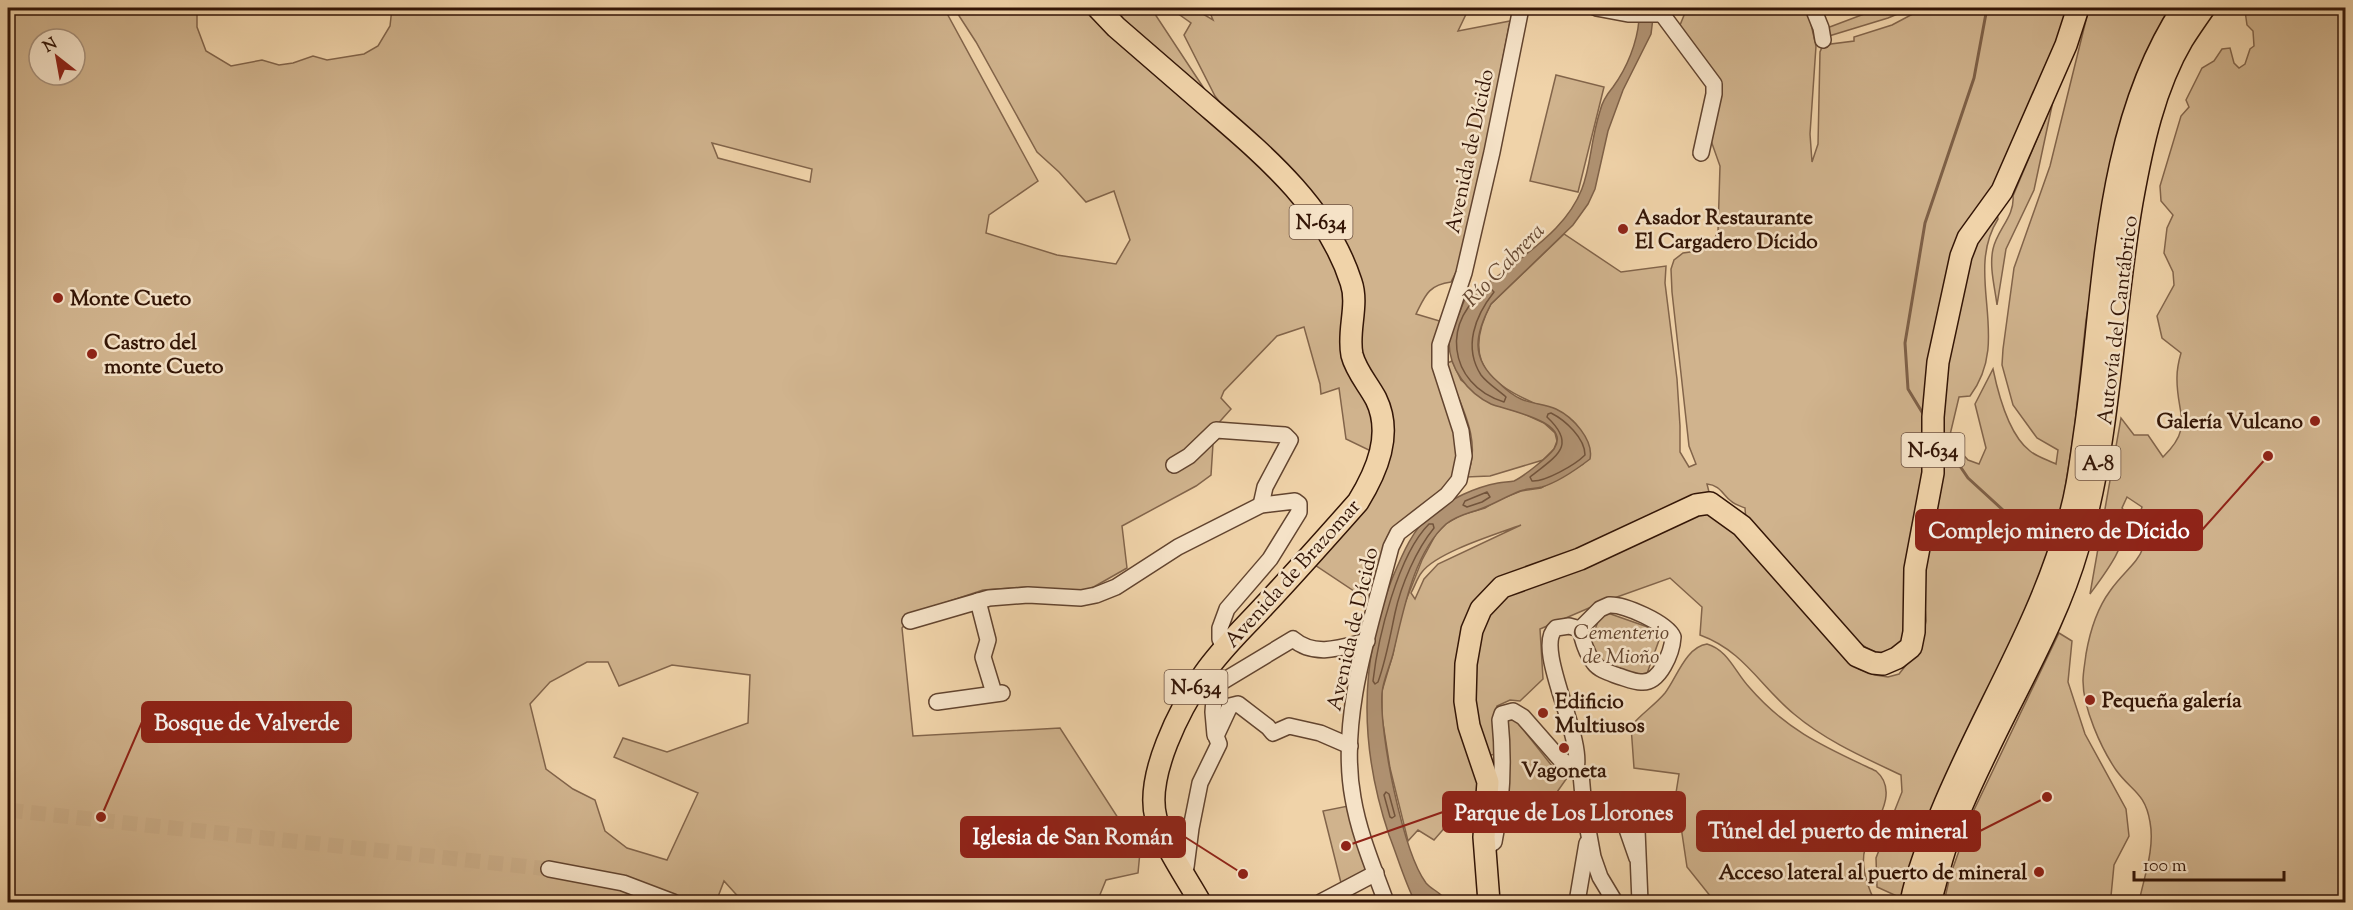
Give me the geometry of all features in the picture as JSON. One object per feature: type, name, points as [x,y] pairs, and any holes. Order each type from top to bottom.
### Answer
[{"type":"highway","name":"Avenida de Brazomar","points":[[1098,8],[1133,42],[1276,167],[1306,200],[1322,223],[1352,284],[1354,300],[1350,341],[1353,357],[1382,414],[1383,435],[1380,456],[1371,481],[1358,502],[1224,648],[1188,700],[1169,740],[1159,768],[1155,792],[1156,816],[1163,834],[1200,903]]},
{"type":"highway","name":"N-634","points":[[1489,903],[1485,849],[1488,782],[1469,726],[1465,701],[1466,664],[1472,630],[1481,609],[1502,587],[1580,559],[1696,504],[1710,503],[1742,526],[1857,656],[1873,663],[1883,664],[1897,658],[1911,646],[1914,632],[1915,569],[1933,473],[1933,417],[1938,362],[1961,256],[1968,238],[2002,191],[2066,45],[2078,8]]},
{"type":"highway","name":"Autovía del Cantábrico","points":[[1911,903],[1922,862],[1947,798],[2041,602],[2058,556],[2077,484],[2109,230],[2121,161],[2141,91],[2163,40],[2183,8]]},
{"type":"highway","name":"Autovía del Cantábrico","points":[[1930,903],[1947,842],[1987,750],[2060,599],[2078,548],[2099,457],[2127,232],[2140,158],[2150,119],[2166,77],[2182,40],[2204,8]]},
{"type":"street","name":"Avenida de Dícido","points":[[1386,903],[1356,817],[1350,775],[1350,746],[1356,685],[1391,547],[1398,533],[1447,495],[1459,480],[1464,456],[1461,431],[1440,366],[1440,345],[1464,273],[1492,152],[1521,8]]},
{"type":"street","points":[[1596,8],[1628,14],[1663,11],[1714,84],[1714,94],[1701,153]]},
{"type":"street","points":[[1813,8],[1821,28],[1822,40]]},
{"type":"street","points":[[1174,465],[1189,456],[1216,430],[1286,435],[1290,440],[1265,487],[1261,505]]},
{"type":"street","points":[[909,621],[989,598],[1028,595],[1081,598],[1096,595],[1116,587],[1179,547],[1261,505],[1295,501],[1300,508],[1269,559],[1222,618],[1220,639],[1224,648]]},
{"type":"street","points":[[937,702],[999,693],[983,657],[988,640],[978,601]]},
{"type":"street","points":[[1615,605],[1664,626],[1674,637],[1661,670],[1650,681],[1642,682],[1603,670],[1595,665],[1583,643],[1580,629],[1600,609],[1615,605]]},
{"type":"street","points":[[1576,768],[1578,759],[1576,743],[1554,674],[1548,642],[1556,628],[1569,626],[1580,629]]},
{"type":"street","points":[[1182,870],[1186,867],[1200,783],[1219,744],[1213,712],[1215,687],[1293,639],[1299,645],[1325,651],[1367,641]]},
{"type":"street","points":[[1216,736],[1230,706],[1238,704],[1273,733],[1289,726],[1320,733],[1350,746]]},
{"type":"street","points":[[1485,849],[1494,842],[1496,832],[1501,773],[1500,720],[1508,711],[1518,713],[1559,758],[1576,768],[1583,780],[1584,808],[1600,877],[1615,903]]},
{"type":"street","points":[[1576,903],[1589,834]]},
{"type":"street","points":[[1637,858],[1640,903]]},
{"type":"street","points":[[549,869],[623,884],[673,903]]},
{"type":"street","points":[[1321,903],[1376,873]]},
{"type":"green space","points":[[8,8],[197,8],[197,27],[206,51],[231,66],[262,60],[279,65],[313,56],[327,60],[364,54],[378,46],[390,26],[392,8],[944,8],[1038,181],[989,215],[986,233],[1057,255],[1116,264],[1130,240],[1114,191],[1086,202],[1037,152],[976,42],[954,8],[1083,8],[1300,199],[1346,278],[1370,399],[1377,454],[1346,439],[1339,388],[1321,394],[1304,327],[1277,336],[1224,391],[1221,398],[1231,409],[1214,428],[1211,475],[1196,486],[1122,526],[1127,568],[1069,601],[1058,592],[1026,587],[983,590],[914,613],[902,628],[913,736],[1060,728],[1140,852],[1138,873],[1106,880],[1097,902],[743,902],[724,881],[716,902],[685,902],[674,894],[663,895],[666,902],[8,902]],"holes":[[[712,143],[812,169],[810,182],[718,158]],[[587,662],[608,662],[619,686],[672,665],[750,675],[748,723],[667,752],[623,738],[614,757],[698,793],[667,860],[627,848],[605,831],[595,800],[573,789],[546,769],[530,704],[550,682]]]},
{"type":"green space","points":[[1108,8],[1151,8],[1207,93]]},
{"type":"green space","points":[[1170,8],[1193,8],[1213,20],[1208,8],[1469,8],[1458,31],[1510,21],[1488,136],[1458,268],[1451,282],[1443,283],[1428,292],[1416,314],[1443,322],[1434,363],[1460,454],[1453,478],[1431,499],[1400,522],[1387,537],[1372,603],[1312,563],[1385,468],[1365,364],[1358,343],[1356,277],[1215,96],[1184,35],[1191,23]]},
{"type":"green space","points":[[1687,8],[1803,8],[1808,11],[1816,46],[1810,134],[1812,162],[1818,144],[1820,52],[1823,45],[1854,41],[1854,37],[1892,25],[1924,8],[2071,8],[2001,175],[1978,209],[1926,475],[1908,623],[1901,644],[1888,651],[1876,652],[1859,643],[1746,521],[1745,508],[1732,502],[1715,486],[1707,484],[1709,492],[1697,495],[1476,601],[1473,761],[1479,792],[1471,809],[1461,809],[1434,840],[1418,830],[1408,841],[1390,768],[1382,717],[1382,691],[1393,654],[1401,613],[1422,560],[1436,534],[1447,523],[1521,491],[1541,488],[1583,464],[1579,430],[1573,421],[1532,402],[1496,381],[1485,368],[1479,351],[1481,330],[1491,304],[1564,234],[1621,272],[1666,266],[1665,283],[1677,379],[1680,452],[1689,467],[1696,464],[1689,446],[1671,269],[1674,260],[1683,253],[1705,250],[1713,242],[1718,231],[1720,166],[1709,135],[1717,92],[1678,30]],"holes":[[[1521,525],[1438,564],[1424,579],[1415,599],[1411,593],[1420,574],[1440,557],[1468,544]]]},
{"type":"green space","points":[[1880,8],[1912,8],[1888,18],[1829,36],[1827,28]]},
{"type":"green space","points":[[2089,8],[2169,8],[2170,10],[2107,195],[2086,320],[2074,432],[2063,501],[2053,538],[2023,618],[1935,800],[1901,898],[1877,887],[1876,858],[1902,792],[1901,775],[1845,748],[1806,724],[1740,660],[1728,650],[1700,635],[1702,607],[1670,578],[1603,602],[1540,629],[1543,679],[1520,701],[1510,700],[1497,706],[1493,721],[1496,754],[1486,756],[1471,694],[1479,629],[1500,596],[1688,512],[1709,513],[1731,528],[1859,669],[1888,677],[1899,674],[1921,646],[1926,621],[1922,559],[1940,495],[1939,425],[1944,376],[1975,245],[1997,213],[1998,219],[1989,240],[1985,262],[1988,352],[1982,374],[1970,396],[1959,397],[1949,439],[1968,460],[1979,464],[1986,448],[1975,404],[1993,369],[2001,401],[2016,435],[2033,453],[2056,464],[2058,450],[2037,438],[2013,405],[2002,365],[2003,349],[2014,268],[2050,166]]},
{"type":"green space","points":[[2268,8],[2345,8],[2345,902],[2139,902],[2151,842],[2148,812],[2141,798],[2116,770],[2105,751],[2089,715],[2083,681],[2088,645],[2097,613],[2105,598],[2143,548],[2145,539],[2140,513],[2142,507],[2127,497],[2122,508],[2129,517],[2123,539],[2109,567],[2090,594],[2121,418],[2134,435],[2148,435],[2163,457],[2179,437],[2181,428],[2177,377],[2181,353],[2162,338],[2157,316],[2174,285],[2173,272],[2164,253],[2167,228],[2173,215],[2161,201],[2160,186],[2181,116],[2189,107],[2186,100],[2202,68],[2214,61],[2222,49],[2230,48],[2234,63],[2239,68],[2245,64],[2250,49],[2254,46],[2253,31],[2247,25],[2245,11],[2253,14]]},
{"type":"green space","points":[[1556,75],[1604,87],[1578,192],[1530,181]]},
{"type":"green space","points":[[2053,101],[2034,190],[2006,249],[1997,305],[1992,270],[1993,249],[2009,217],[2013,196]]},
{"type":"green space","points":[[1452,361],[1461,380],[1490,403],[1544,423],[1555,433],[1557,441],[1554,449],[1543,460],[1490,476],[1466,477],[1471,463],[1471,435],[1445,364]]},
{"type":"green space","name":"Cementerio de Mioño","points":[[1602,611],[1662,632],[1645,679],[1598,662],[1591,640]]},
{"type":"green space","points":[[2059,633],[2072,641],[2068,682],[2085,734],[2126,809],[2129,836],[2114,865],[2111,896],[2043,896],[2023,902],[1944,902],[1950,876],[1973,812]]},
{"type":"green space","points":[[1707,644],[1726,656],[1749,687],[1792,727],[1876,771],[1883,779],[1886,799],[1865,849],[1864,857],[1867,882],[1877,902],[1715,902],[1687,867],[1676,793],[1679,774],[1634,768],[1631,726],[1665,693],[1693,651]]},
{"type":"green space","points":[[1509,718],[1515,719],[1552,766],[1569,775],[1543,812],[1530,805],[1512,832],[1504,826],[1506,721]]},
{"type":"green space","points":[[1348,806],[1368,870],[1341,883],[1323,811]]},
{"type":"water","points":[[1653,18],[1651,34],[1623,90],[1608,131],[1595,189],[1588,204],[1573,225],[1491,304],[1481,325],[1479,336],[1479,355],[1489,373],[1518,397],[1552,407],[1575,423],[1589,444],[1590,459],[1548,485],[1520,491],[1459,516],[1446,524],[1425,551],[1405,603],[1382,693],[1384,735],[1394,791],[1409,846],[1417,868],[1426,883],[1443,897],[1444,902],[1415,902],[1379,803],[1368,739],[1368,675],[1381,611],[1404,552],[1413,535],[1432,513],[1447,503],[1481,487],[1518,479],[1551,453],[1557,439],[1554,431],[1546,424],[1522,413],[1491,404],[1468,387],[1452,362],[1450,336],[1467,296],[1535,248],[1556,228],[1577,199],[1587,172],[1602,104],[1627,64],[1634,46],[1639,20]]},
{"type":"waterway","points":[[1925,417],[1908,389],[1905,343],[1925,223],[1974,78],[1987,8]]},
{"type":"waterway","points":[[1943,441],[1968,478],[2003,510]]},
{"type":"tunnel","points":[[8,810],[549,869]]},
{"type":"place","name":"Asador Restaurante El Cargadero Dícido","points":[[1623,229]]},
{"type":"place","name":"Monte Cueto","points":[[58,298]]},
{"type":"place","name":"Castro del monte Cueto","points":[[92,354]]},
{"type":"place","name":"Galería Vulcano","points":[[2315,421]]},
{"type":"place","name":"Complejo minero de Dícido","points":[[2268,456]]},
{"type":"place","name":"Pequeña galería","points":[[2090,700]]},
{"type":"place","name":"Edificio Multiusos","points":[[1543,713]]},
{"type":"place","name":"Vagoneta","points":[[1564,748]]},
{"type":"place","name":"Túnel del puerto de mineral","points":[[2047,797]]},
{"type":"place","name":"Bosque de Valverde","points":[[101,817]]},
{"type":"place","name":"Parque de Los Llorones","points":[[1346,846]]},
{"type":"place","name":"Acceso lateral al puerto de mineral","points":[[2039,872]]},
{"type":"place","name":"Iglesia de San Román","points":[[1243,874]]},
{"type":"water label","name":"Río Cabrera","points":[[1503,264]]}]
